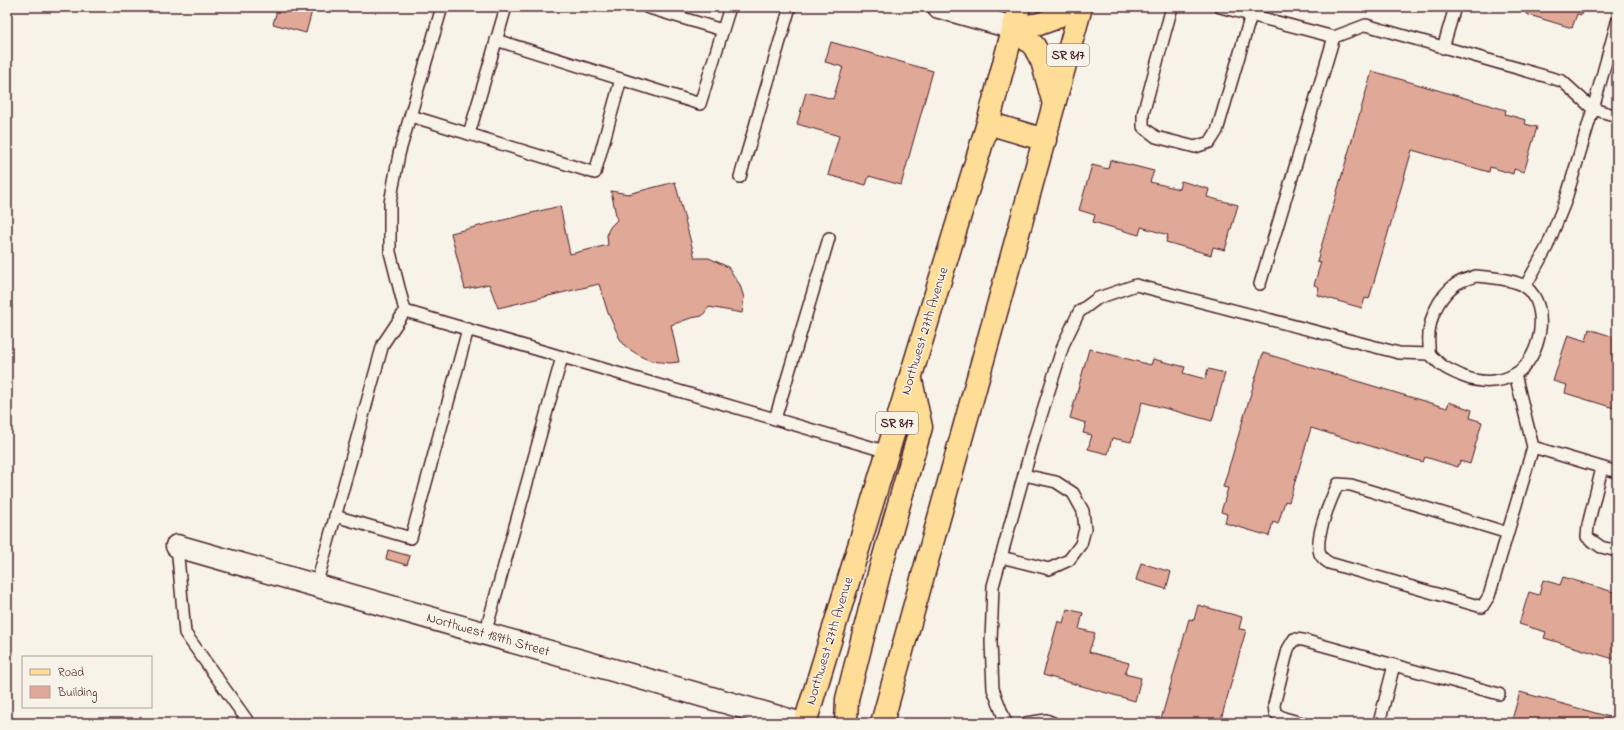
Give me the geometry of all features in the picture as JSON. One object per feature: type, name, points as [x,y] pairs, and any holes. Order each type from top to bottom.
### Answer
[{"type":"main road","name":"Northwest 27th Avenue","points":[[805,723],[988,123],[1019,7]]},
{"type":"main road","points":[[1014,28],[1039,24],[1053,19],[1072,7]]},
{"type":"main road","name":"SR 817","points":[[882,723],[1081,7]]},
{"type":"main road","points":[[1014,28],[1034,46],[1042,61],[1054,104]]},
{"type":"main road","points":[[988,123],[1045,140]]},
{"type":"main road","points":[[846,723],[847,699],[879,574],[921,427],[911,376]]},
{"type":"street","points":[[939,7],[1014,28]]},
{"type":"street","name":"Northwest 189th Street","points":[[177,546],[799,723]]},
{"type":"lane","points":[[316,586],[383,344],[404,311],[390,252],[390,203],[400,154],[442,7]]},
{"type":"lane","points":[[469,134],[506,7]]},
{"type":"lane","points":[[646,7],[722,30]]},
{"type":"lane","points":[[496,40],[700,104],[730,7]]},
{"type":"lane","points":[[740,177],[790,7]]},
{"type":"lane","points":[[1172,7],[1143,114],[1143,127],[1156,137],[1195,147],[1210,142],[1217,131],[1250,15]]},
{"type":"lane","points":[[1220,7],[1334,37],[1366,25],[1562,81],[1593,109],[1617,116]]},
{"type":"lane","points":[[1443,48],[1455,7]]},
{"type":"lane","points":[[1525,287],[1547,247],[1565,202],[1617,22]]},
{"type":"lane","points":[[1260,284],[1334,37]]},
{"type":"lane","points":[[411,116],[595,173],[621,79]]},
{"type":"lane","points":[[775,419],[829,238]]},
{"type":"lane","points":[[1476,276],[1496,278],[1525,287],[1537,299],[1541,314],[1540,329],[1537,345],[1528,363],[1515,374],[1502,379],[1485,382],[1467,378],[1440,364],[1430,354],[1428,332],[1433,314],[1442,298],[1457,283],[1476,276]]},
{"type":"lane","points":[[1006,723],[992,689],[991,642],[993,586],[1024,475],[1064,344],[1079,312],[1098,298],[1136,284],[1399,353],[1430,354]]},
{"type":"lane","points":[[404,311],[888,452]]},
{"type":"lane","points":[[336,516],[411,538],[468,330]]},
{"type":"lane","points":[[485,634],[562,357]]},
{"type":"lane","points":[[1508,533],[1351,485],[1338,484],[1319,536],[1320,554],[1329,563],[1482,607],[1489,596],[1508,533],[1533,447],[1515,374]]},
{"type":"lane","points":[[1533,447],[1617,472]]},
{"type":"lane","points":[[1602,468],[1588,525],[1587,537],[1601,547],[1617,551]]},
{"type":"lane","points":[[1001,556],[1049,569],[1069,560],[1081,544],[1085,529],[1083,511],[1073,493],[1056,482],[1024,475]]},
{"type":"lane","points":[[177,546],[185,633],[249,723]]},
{"type":"lane","points":[[1302,723],[1284,718],[1275,713],[1274,705],[1288,649],[1294,639],[1303,640],[1499,694]]},
{"type":"lane","points":[[1379,723],[1394,665]]},
{"type":"lane","points":[[1026,723],[1046,720],[1053,723]]},
{"type":"building","points":[[278,7],[313,7],[306,33],[273,24]]},
{"type":"building","points":[[1528,7],[1584,7],[1582,15],[1577,14],[1572,28],[1526,14]]},
{"type":"building","points":[[831,42],[933,71],[901,185],[869,176],[866,185],[828,175],[839,136],[797,124],[806,92],[833,99],[843,67],[825,62]]},
{"type":"building","points":[[1372,71],[1506,110],[1505,114],[1526,120],[1525,124],[1537,127],[1524,172],[1514,169],[1513,174],[1490,167],[1489,172],[1412,150],[1369,299],[1365,298],[1362,308],[1317,295],[1319,287],[1314,285],[1321,262],[1317,261]]},
{"type":"building","points":[[1110,160],[1154,171],[1150,182],[1179,189],[1181,181],[1209,189],[1207,197],[1238,205],[1225,250],[1213,247],[1211,255],[1166,242],[1168,235],[1141,227],[1139,235],[1093,222],[1095,215],[1079,210],[1092,165],[1108,169]]},
{"type":"building","points":[[675,182],[695,258],[709,258],[728,267],[740,285],[744,298],[742,313],[709,307],[702,316],[671,325],[679,362],[670,363],[651,361],[626,347],[620,339],[608,313],[599,284],[498,308],[489,284],[465,289],[451,233],[560,206],[570,254],[608,245],[608,231],[617,220],[611,191],[628,194]]},
{"type":"building","points":[[1589,329],[1617,338],[1617,402],[1614,408],[1565,393],[1567,385],[1553,381],[1568,335],[1586,341]]},
{"type":"building","points":[[1089,349],[1151,365],[1153,359],[1185,367],[1183,373],[1205,379],[1208,369],[1225,373],[1212,421],[1142,402],[1131,442],[1112,438],[1108,454],[1088,449],[1092,435],[1083,433],[1086,423],[1070,418]]},
{"type":"building","points":[[1263,353],[1447,408],[1449,402],[1472,410],[1470,418],[1482,422],[1470,464],[1460,461],[1458,467],[1425,457],[1423,462],[1311,428],[1289,502],[1285,501],[1278,524],[1273,522],[1269,536],[1225,523],[1227,514],[1221,512],[1228,488],[1223,487]]},
{"type":"building","points":[[388,550],[410,556],[407,565],[386,559]]},
{"type":"building","points":[[1141,563],[1171,572],[1166,589],[1136,580]]},
{"type":"building","points":[[1563,577],[1617,593],[1617,660],[1544,638],[1546,632],[1519,624],[1529,592],[1539,595],[1543,580],[1560,585]]},
{"type":"building","points":[[1198,605],[1242,617],[1239,629],[1246,630],[1220,723],[1160,723],[1189,619],[1194,620]]},
{"type":"building","points":[[1067,609],[1083,613],[1079,629],[1095,633],[1089,652],[1129,663],[1125,674],[1141,678],[1135,701],[1043,675],[1058,621],[1063,623]]},
{"type":"building","points":[[1520,692],[1617,719],[1617,723],[1511,723]]}]
